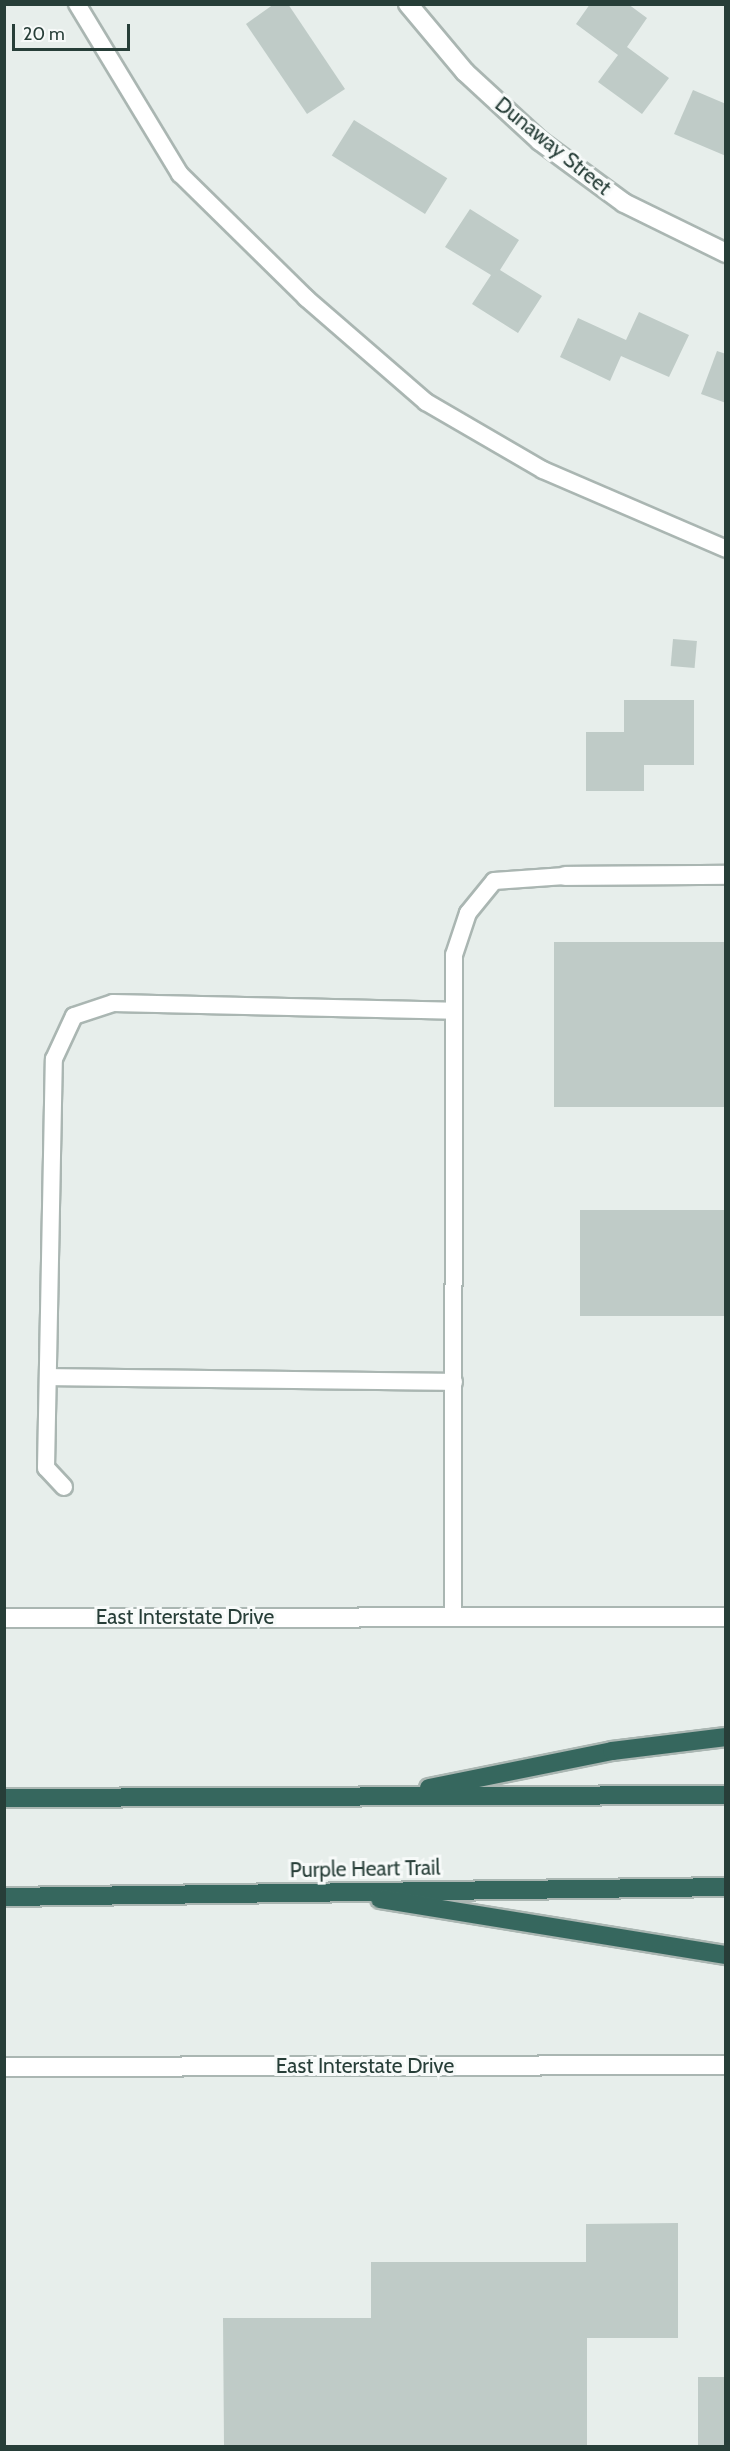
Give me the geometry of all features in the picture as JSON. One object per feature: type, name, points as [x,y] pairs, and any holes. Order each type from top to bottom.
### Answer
[{"type":"highway","points":[[388,1796],[612,1752],[726,1737]]},
{"type":"highway","points":[[4,1798],[726,1795]]},
{"type":"highway","name":"Purple Heart Trail","points":[[4,1897],[726,1887]]},
{"type":"highway","points":[[334,1892],[726,1955]]},
{"type":"main road","name":"Dunaway Street","points":[[408,4],[465,72],[540,141],[624,203],[726,253]]},
{"type":"main road","points":[[565,876],[726,875]]},
{"type":"main road","name":"East Interstate Drive","points":[[4,1617],[726,1617]]},
{"type":"main road","name":"East Interstate Drive","points":[[4,2067],[726,2065]]},
{"type":"lane","points":[[77,4],[180,174],[306,298],[426,402],[543,470],[726,549]]},
{"type":"lane","points":[[453,1617],[454,955],[468,913],[494,881],[565,876]]},
{"type":"lane","points":[[64,1486],[45,1468],[49,1377],[54,1059],[74,1016],[113,1003],[454,1011]]},
{"type":"lane","points":[[49,1377],[454,1382]]},
{"type":"building","points":[[274,4],[288,4],[345,89],[307,114],[246,24]]},
{"type":"building","points":[[590,4],[628,4],[647,18],[627,47],[669,78],[642,114],[598,82],[618,55],[576,24]]},
{"type":"building","points":[[693,90],[726,104],[726,156],[674,134]]},
{"type":"building","points":[[354,120],[447,178],[425,214],[332,156]]},
{"type":"building","points":[[470,209],[519,240],[500,270],[542,296],[518,333],[472,304],[491,275],[445,247]]},
{"type":"building","points":[[639,312],[689,335],[669,377],[621,356],[610,381],[560,357],[578,318],[626,340]]},
{"type":"building","points":[[717,351],[726,354],[726,403],[701,394]]},
{"type":"building","points":[[673,639],[697,641],[695,668],[671,666]]},
{"type":"building","points":[[624,700],[694,700],[694,765],[644,765],[644,791],[586,791],[586,732],[624,732]]},
{"type":"building","points":[[554,942],[726,942],[726,1107],[554,1107]]},
{"type":"building","points":[[580,1210],[726,1210],[726,1316],[580,1316]]},
{"type":"building","points":[[678,2223],[678,2338],[587,2338],[587,2446],[224,2446],[223,2318],[371,2318],[371,2262],[586,2262],[586,2224]]},
{"type":"building","points":[[698,2377],[726,2377],[726,2446],[698,2446]]}]
